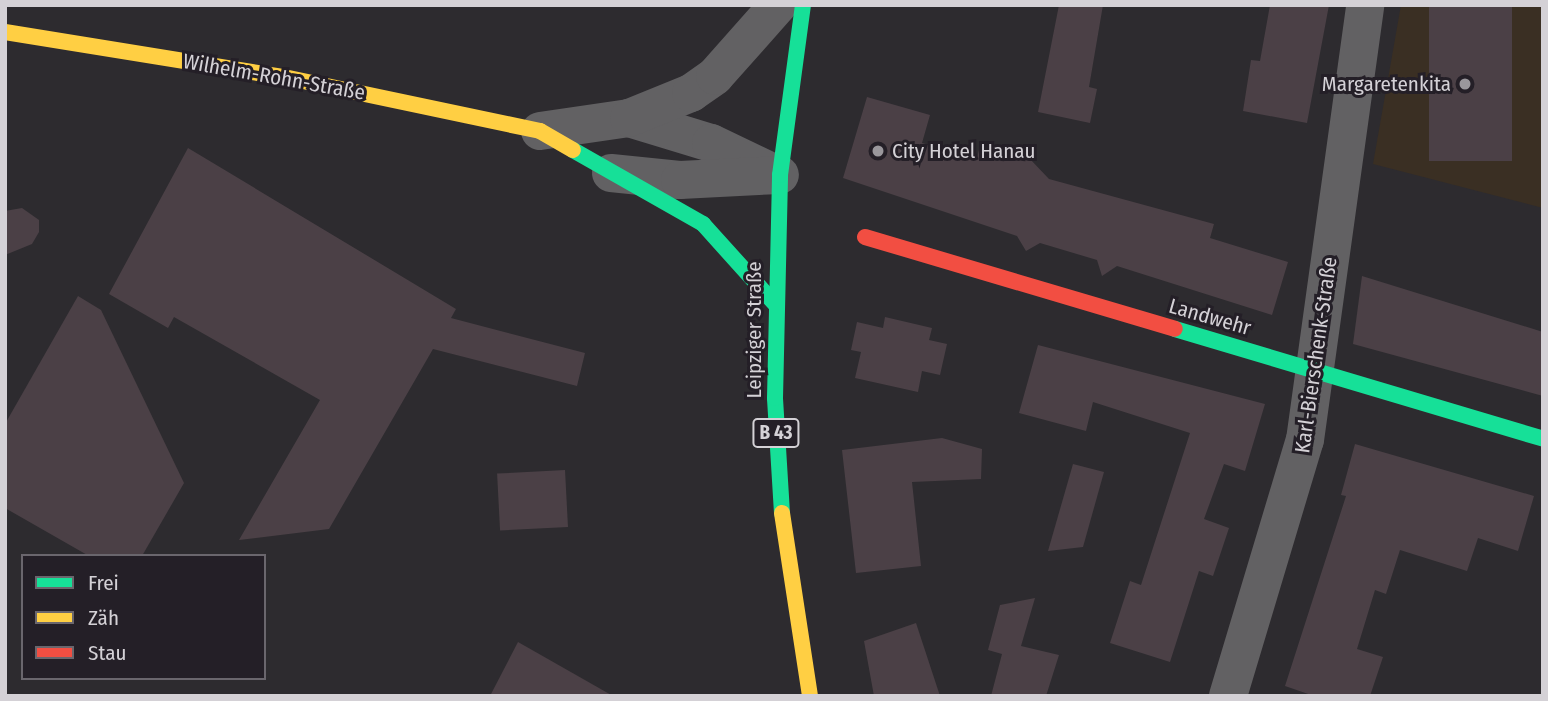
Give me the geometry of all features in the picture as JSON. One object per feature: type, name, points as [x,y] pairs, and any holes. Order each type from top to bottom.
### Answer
[{"type":"street","name":"Wilhelm-Rohn-Straße","points":[[540,131],[629,118],[691,93],[715,76],[778,5]]},
{"type":"street","name":"Leipziger Straße","points":[[803,5],[779,175],[775,303],[785,563],[810,696]]},
{"type":"street","name":"Karl-Bierschenk-Straße","points":[[1228,696],[1298,470],[1315,370],[1365,5]]},
{"type":"street","name":"Wilhelm-Rohn-Straße","points":[[5,32],[284,76],[540,131],[703,224],[775,303]]},
{"type":"street","name":"Wilhelm-Rohn-Straße","points":[[629,118],[711,143],[779,175]]},
{"type":"street","name":"Wilhelm-Rohn-Straße","points":[[608,172],[680,180],[779,175]]},
{"type":"street","name":"Landwehr","points":[[865,237],[1543,439]]},
{"type":"shaded area","name":"Margaretenkita","points":[[1401,5],[1543,5],[1543,208],[1373,164]]},
{"type":"building","points":[[1059,5],[1103,5],[1089,87],[1097,89],[1090,123],[1038,112]]},
{"type":"building","points":[[1270,5],[1329,5],[1307,123],[1243,111],[1251,60],[1260,61]]},
{"type":"building","points":[[1429,5],[1512,5],[1512,161],[1429,161]]},
{"type":"building","points":[[867,97],[930,115],[922,143],[977,158],[980,146],[1030,159],[1049,179],[1214,224],[1210,238],[1288,262],[1272,315],[1117,266],[1102,276],[1097,260],[1040,243],[1026,251],[1017,236],[843,178]]},
{"type":"building","points":[[188,148],[456,309],[451,318],[585,353],[577,386],[433,349],[329,529],[239,540],[320,400],[174,317],[168,328],[109,294]]},
{"type":"building","points":[[22,208],[39,220],[39,232],[32,244],[5,255],[5,211]]},
{"type":"building","points":[[1362,276],[1543,332],[1543,396],[1353,344]]},
{"type":"building","points":[[78,296],[101,310],[184,483],[143,554],[86,554],[5,508],[5,424]]},
{"type":"building","points":[[885,317],[932,328],[929,340],[947,344],[940,375],[922,371],[918,392],[855,378],[861,352],[851,350],[857,322],[883,328]]},
{"type":"building","points":[[1038,345],[1265,404],[1245,471],[1224,464],[1204,519],[1229,528],[1213,576],[1199,571],[1170,662],[1110,643],[1130,581],[1141,585],[1190,433],[1093,402],[1086,431],[1019,413]]},
{"type":"building","points":[[942,438],[982,449],[981,479],[912,482],[921,566],[856,573],[842,450]]},
{"type":"building","points":[[1355,444],[1534,496],[1518,551],[1478,538],[1467,571],[1400,550],[1386,594],[1375,590],[1357,649],[1383,657],[1370,696],[1314,696],[1285,686],[1346,496],[1341,495]]},
{"type":"building","points":[[1073,464],[1104,472],[1083,547],[1048,551]]},
{"type":"building","points":[[565,470],[568,527],[500,530],[497,474]]},
{"type":"building","points":[[1035,598],[1021,646],[1059,655],[1046,696],[991,696],[1002,654],[988,650],[1000,605]]},
{"type":"building","points":[[916,623],[940,696],[874,696],[864,641]]},
{"type":"building","points":[[518,642],[613,696],[490,696]]},
{"type":"traffic: fast","points":[[782,513],[775,398],[780,175],[803,5]]},
{"type":"traffic: fast","points":[[573,150],[703,224],[775,304]]},
{"type":"traffic: fast","points":[[1175,329],[1543,439]]},
{"type":"traffic: slow","points":[[5,32],[284,77],[540,131],[573,150]]},
{"type":"traffic: slow","points":[[782,513],[810,696]]},
{"type":"traffic: jam","points":[[865,237],[1175,329]]},
{"type":"place","name":"Margaretenkita","points":[[1465,84]]},
{"type":"place","name":"City Hotel Hanau","points":[[878,151]]}]
